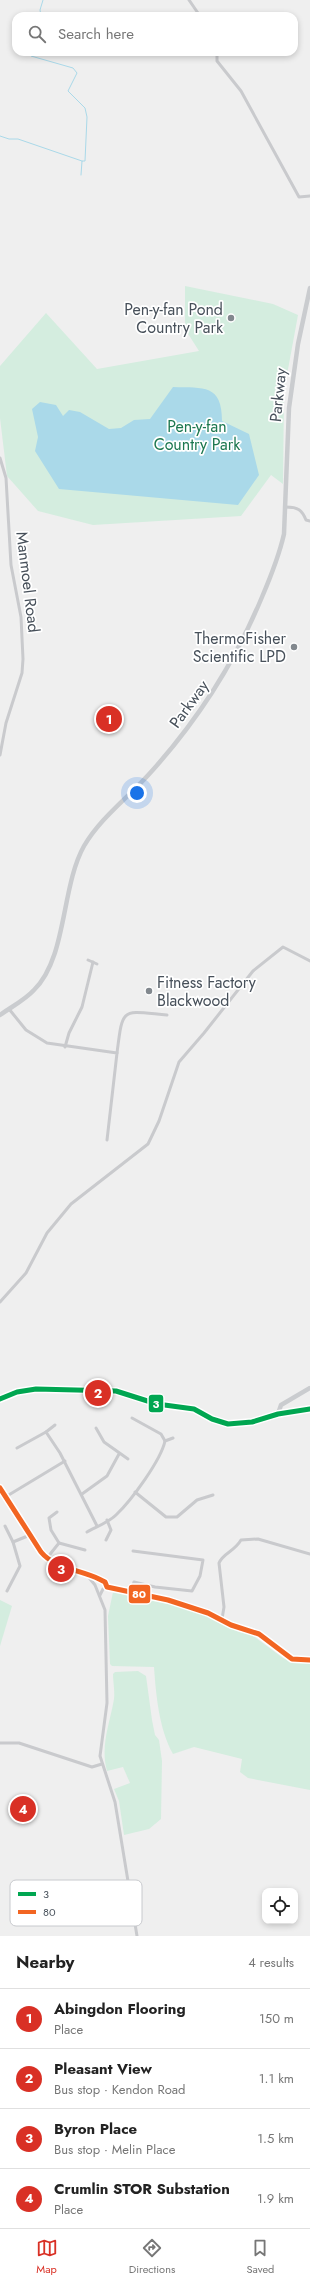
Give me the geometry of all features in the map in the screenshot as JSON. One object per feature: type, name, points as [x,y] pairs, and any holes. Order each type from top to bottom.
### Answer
[{"type":"street","points":[[189,0],[197,12]]},
{"type":"street","points":[[217,56],[217,61],[241,91],[298,197],[310,196]]},
{"type":"street","name":"Parkway","points":[[0,1015],[34,990],[44,977],[57,945],[74,866],[95,828],[151,772],[189,728],[224,676],[249,628],[281,551],[286,507],[289,408],[298,344],[310,288]]},
{"type":"street","name":"Manmoel Road","points":[[0,458],[6,478],[11,564],[21,617],[23,659],[22,673],[8,716],[0,755]]},
{"type":"street","points":[[286,507],[297,508],[302,511],[306,520],[310,521]]},
{"type":"street","points":[[0,1302],[26,1273],[47,1234],[71,1204],[148,1144],[159,1121],[179,1062],[204,1034],[253,971],[284,947],[310,961]]},
{"type":"street","points":[[88,960],[97,964]]},
{"type":"street","points":[[65,1047],[69,1033],[82,1007],[93,962]]},
{"type":"street","points":[[9,1009],[32,1034],[47,1043],[65,1047],[117,1053]]},
{"type":"street","points":[[107,1140],[121,1021],[126,1015],[135,1012],[167,1015]]},
{"type":"street","points":[[278,1414],[281,1405],[310,1388]]},
{"type":"street","points":[[0,1399],[17,1392],[36,1389],[116,1391],[157,1404],[194,1409],[212,1419],[228,1424],[252,1422],[278,1414],[310,1409]]},
{"type":"street","points":[[87,1532],[116,1516],[135,1492],[163,1451],[165,1441],[161,1434],[132,1418]]},
{"type":"street","points":[[17,1448],[46,1432],[55,1425]]},
{"type":"street","points":[[96,1428],[104,1442],[128,1460]]},
{"type":"street","points":[[46,1432],[65,1461],[98,1526]]},
{"type":"street","points":[[165,1441],[173,1438]]},
{"type":"street","points":[[82,1494],[107,1476],[119,1454]]},
{"type":"street","points":[[7,1496],[65,1461]]},
{"type":"street","points":[[0,1488],[7,1496],[30,1535],[46,1558],[105,1582],[107,1587]]},
{"type":"street","points":[[135,1492],[166,1517],[177,1517],[197,1500],[213,1495]]},
{"type":"street","points":[[58,1512],[49,1518],[51,1530],[59,1543],[85,1550]]},
{"type":"street","points":[[106,1540],[111,1530],[107,1520]]},
{"type":"street","points":[[5,1526],[13,1542],[20,1566],[7,1591]]},
{"type":"street","points":[[13,1542],[30,1535]]},
{"type":"street","points":[[222,1619],[224,1607],[219,1563],[222,1557],[235,1550],[241,1540],[258,1539],[310,1554]]},
{"type":"street","points":[[46,1558],[59,1543]]},
{"type":"street","points":[[131,1593],[134,1582],[155,1587],[192,1591],[200,1576],[203,1560],[133,1551]]},
{"type":"street","points":[[86,1574],[100,1595],[104,1610],[107,1669],[106,1704],[100,1756],[115,1802],[128,1880]]},
{"type":"street","points":[[100,1595],[103,1589],[107,1587],[184,1605],[222,1619],[241,1629],[259,1634],[292,1659],[310,1660]]},
{"type":"street","points":[[0,1743],[19,1743],[92,1767],[102,1764]]},
{"type":"street","points":[[135,1926],[137,1936]]},
{"type":"green space","name":"Pen-y-fan Country Park","points":[[185,286],[273,304],[298,315],[284,391],[283,484],[271,475],[241,516],[93,525],[38,511],[7,476],[0,418],[0,366],[46,313],[97,369],[199,351],[185,329]]},
{"type":"green space","points":[[113,1592],[162,1601],[201,1613],[239,1632],[252,1635],[283,1658],[293,1662],[310,1663],[310,1790],[248,1778],[240,1772],[242,1759],[194,1747],[173,1754],[161,1723],[154,1667],[112,1666],[110,1664],[108,1616]]},
{"type":"green space","points":[[0,1600],[12,1606],[0,1646]]},
{"type":"green space","points":[[138,1671],[146,1676],[152,1720],[155,1735],[159,1740],[162,1761],[161,1819],[149,1829],[124,1835],[119,1801],[114,1789],[130,1783],[123,1767],[107,1771],[105,1762],[106,1735],[114,1699],[113,1674],[115,1672]]},
{"type":"water","points":[[173,387],[202,388],[209,390],[215,394],[219,400],[222,421],[249,434],[259,475],[238,505],[59,489],[35,451],[38,437],[32,409],[40,402],[56,405],[63,416],[69,410],[80,412],[109,429],[121,428],[134,420],[150,419]]},
{"type":"waterway","points":[[40,12],[43,0]]},
{"type":"waterway","points":[[31,56],[73,68],[77,73],[68,91],[85,108],[87,117],[85,161],[82,161],[81,175]]},
{"type":"waterway","points":[[0,136],[9,139],[18,139],[82,161]]},
{"type":"transit line","name":"3","points":[[0,1399],[17,1392],[36,1389],[116,1391],[157,1404],[194,1409],[212,1419],[228,1424],[252,1422],[278,1414],[310,1409]]},
{"type":"transit line","name":"80","points":[[0,1488],[41,1552],[53,1562],[99,1579],[105,1582],[107,1587],[168,1600],[208,1613],[231,1625],[259,1634],[292,1659],[310,1660]]},
{"type":"place","name":"Pen-y-fan Pond Country Park","points":[[231,318]]},
{"type":"place","name":"ThermoFisher Scientific LPD","points":[[294,647]]},
{"type":"place","name":"Abingdon Flooring","points":[[109,719]]},
{"type":"place","name":"Fitness Factory Blackwood","points":[[149,991]]},
{"type":"place","name":"Pleasant View","points":[[98,1393]]},
{"type":"place","name":"Byron Place","points":[[61,1569]]},
{"type":"place","name":"Crumlin STOR Substation","points":[[23,1809]]}]
